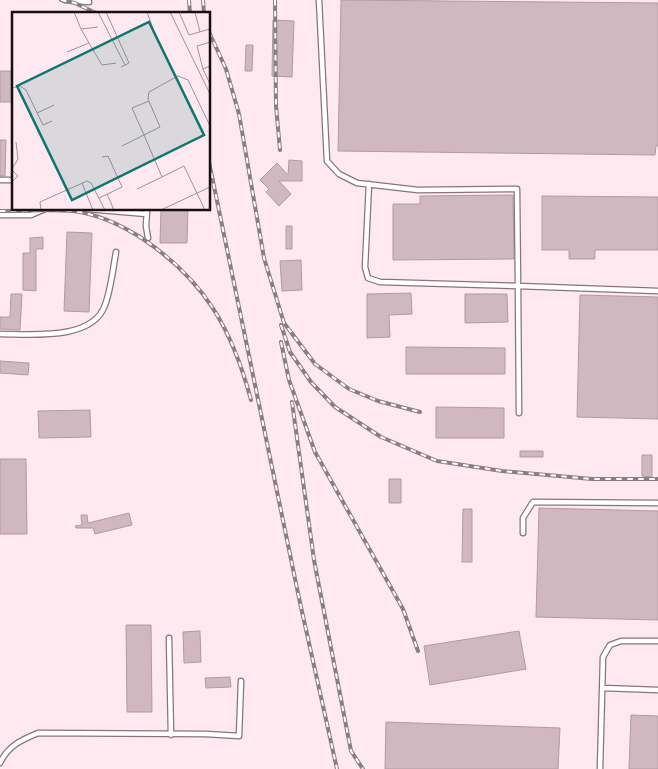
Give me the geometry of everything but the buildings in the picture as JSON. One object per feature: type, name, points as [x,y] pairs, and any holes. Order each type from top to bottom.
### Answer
[{"type":"lane","points":[[65,0],[89,2]]},
{"type":"lane","points":[[319,0],[328,161],[340,174],[357,183],[418,190],[517,190],[520,413]]},
{"type":"lane","points":[[369,184],[365,267],[368,278],[380,282],[658,291]]},
{"type":"lane","points":[[0,215],[31,215],[43,210]]},
{"type":"lane","points":[[118,210],[147,211],[146,226],[148,238]]},
{"type":"lane","points":[[0,334],[54,334],[87,326],[96,321],[105,306],[116,252]]},
{"type":"lane","points":[[523,533],[523,518],[534,502],[658,503]]},
{"type":"lane","points":[[169,638],[171,735]]},
{"type":"lane","points":[[600,769],[603,657],[610,645],[621,641],[658,641]]},
{"type":"lane","points":[[0,763],[4,755],[16,742],[38,733],[206,734],[239,736],[241,681]]},
{"type":"lane","points":[[603,688],[658,690]]},
{"type":"railway","points":[[61,0],[75,3],[94,12]]},
{"type":"railway","points":[[189,0],[190,12]]},
{"type":"railway","points":[[203,0],[204,12]]},
{"type":"railway","points":[[275,0],[276,106],[280,150]]},
{"type":"railway","points":[[210,34],[226,69],[239,114],[264,258],[284,323],[315,364],[349,389],[378,401],[420,412]]},
{"type":"railway","points":[[210,167],[299,598],[337,769]]},
{"type":"railway","points":[[0,211],[64,210],[92,215],[110,221],[127,230],[165,255],[199,290],[225,329],[235,351],[251,400]]},
{"type":"railway","points":[[281,325],[290,352],[311,382],[335,407],[381,437],[437,461],[502,471],[592,479],[658,479]]},
{"type":"railway","points":[[281,342],[289,380],[315,452],[403,609],[418,651]]},
{"type":"railway","points":[[292,402],[314,560],[351,751],[363,769]]}]
